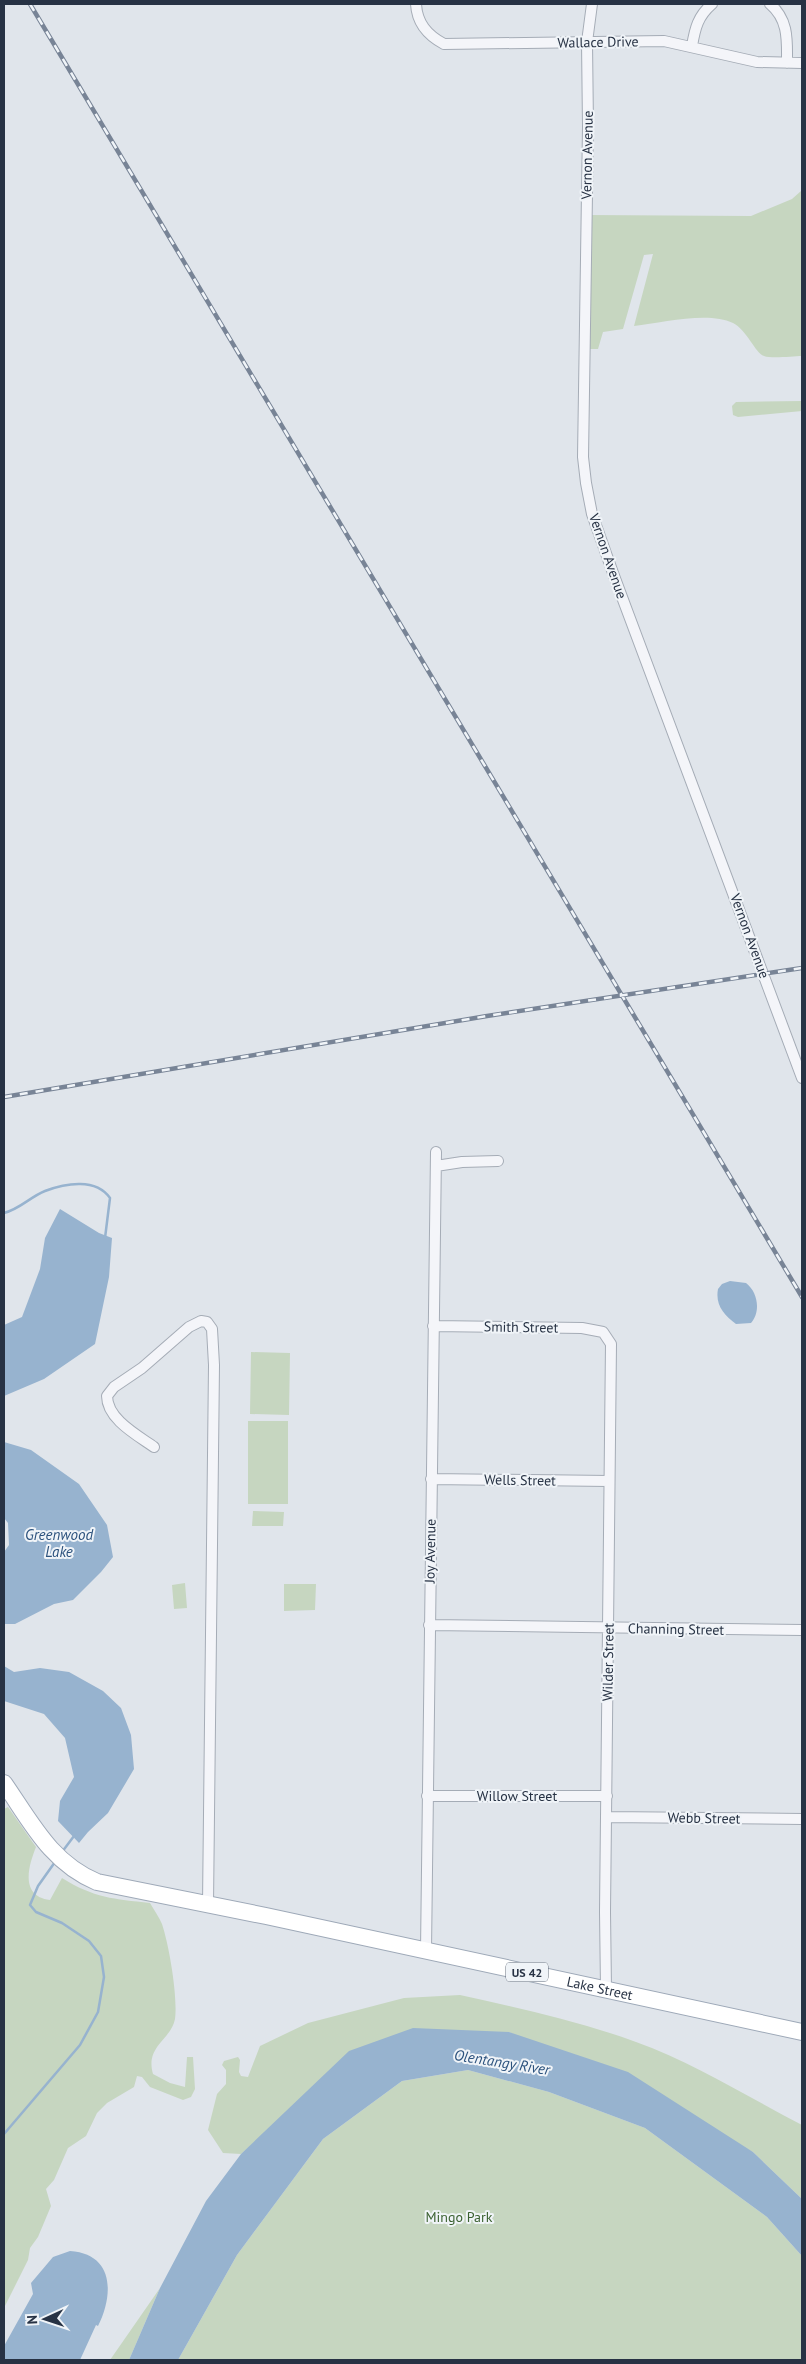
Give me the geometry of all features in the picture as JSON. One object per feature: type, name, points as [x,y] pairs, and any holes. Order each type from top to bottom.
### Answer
[{"type":"main road","name":"US 42","points":[[4,1783],[55,1855],[73,1870],[97,1882],[208,1904]]},
{"type":"main road","name":"Lake Street","points":[[208,1904],[802,2032]]},
{"type":"street","name":"Wallace Drive","points":[[416,4],[418,18],[424,28],[434,39],[444,44],[664,41],[757,62],[802,63]]},
{"type":"street","name":"Vernon Avenue","points":[[592,4],[588,42],[583,457],[588,496],[592,514],[613,573],[802,1078]]},
{"type":"street","points":[[692,46],[696,22],[712,4]]},
{"type":"street","points":[[770,4],[779,12],[786,27],[787,63]]},
{"type":"street","name":"Joy Avenue","points":[[426,1950],[436,1152]]},
{"type":"street","points":[[436,1166],[462,1162],[498,1161]]},
{"type":"street","points":[[154,1447],[132,1431],[110,1410],[107,1396],[114,1388],[142,1368],[189,1327],[201,1321],[207,1322],[212,1328],[214,1365],[208,1904]]},
{"type":"street","name":"Smith Street","points":[[433,1326],[582,1328],[599,1330],[607,1335]]},
{"type":"street","name":"Wilder Street","points":[[606,1989],[611,1344],[607,1335]]},
{"type":"street","name":"Wells Street","points":[[431,1479],[609,1481]]},
{"type":"street","name":"Channing Street","points":[[429,1625],[802,1630]]},
{"type":"street","name":"Willow Street","points":[[427,1796],[606,1796]]},
{"type":"street","name":"Webb Street","points":[[606,1817],[802,1819]]},
{"type":"green space","points":[[802,172],[802,356],[764,356],[757,351],[738,326],[723,320],[698,318],[634,326],[653,254],[644,255],[623,329],[603,332],[598,349],[589,349],[588,215],[751,216],[792,199],[801,191]]},
{"type":"green space","points":[[802,401],[802,411],[738,417],[733,415],[732,406],[736,402]]},
{"type":"green space","points":[[251,1352],[290,1353],[289,1415],[250,1414]]},
{"type":"green space","points":[[248,1421],[288,1421],[288,1504],[248,1504]]},
{"type":"green space","points":[[253,1511],[284,1512],[283,1526],[252,1526]]},
{"type":"green space","points":[[185,1583],[187,1608],[174,1609],[172,1585]]},
{"type":"green space","points":[[284,1584],[316,1584],[315,1610],[284,1611]]},
{"type":"green space","points":[[8,1807],[36,1847],[29,1872],[30,1887],[34,1893],[50,1900],[62,1878],[94,1894],[115,1899],[150,1903],[161,1921],[165,1933],[170,1957],[176,2009],[173,2026],[152,2057],[153,2074],[170,2083],[185,2087],[187,2057],[193,2057],[195,2089],[191,2097],[183,2100],[150,2087],[142,2077],[137,2076],[134,2087],[107,2103],[97,2113],[86,2136],[68,2148],[54,2180],[46,2189],[51,2206],[38,2237],[30,2248],[28,2260],[4,2308],[4,1809]]},
{"type":"green space","points":[[460,1995],[571,2021],[658,2050],[700,2070],[802,2125],[802,2199],[753,2152],[509,2032],[266,2132],[241,2154],[223,2153],[208,2130],[217,2094],[226,2084],[226,2070],[222,2065],[224,2061],[238,2057],[240,2060],[239,2072],[241,2076],[248,2077],[260,2046],[308,2023],[404,1998]]},
{"type":"green space","name":"Mingo Park","points":[[468,2070],[549,2092],[645,2128],[767,2217],[802,2256],[802,2360],[178,2360],[237,2255],[323,2139],[402,2081]]},
{"type":"green space","points":[[160,2288],[129,2360],[110,2360]]},
{"type":"water","points":[[60,1209],[99,1233],[112,1238],[109,1277],[95,1344],[44,1379],[4,1396],[4,1325],[22,1317],[40,1269],[45,1238]]},
{"type":"water","points":[[730,1281],[746,1283],[753,1292],[757,1308],[751,1323],[736,1324],[719,1305],[718,1289],[722,1284]]},
{"type":"water","name":"Greenwood Lake","points":[[4,1442],[31,1450],[79,1484],[107,1525],[113,1557],[73,1600],[54,1604],[15,1624],[4,1624],[4,1552],[9,1545],[8,1523],[4,1518]]},
{"type":"water","points":[[4,1666],[14,1672],[40,1668],[69,1672],[103,1691],[121,1708],[131,1735],[134,1769],[108,1813],[79,1843],[58,1821],[60,1801],[74,1777],[65,1738],[44,1714],[4,1701]]},
{"type":"water","name":"Olentangy River","points":[[413,2028],[509,2032],[628,2072],[753,2152],[802,2199],[802,2256],[767,2217],[645,2128],[549,2092],[468,2070],[402,2081],[323,2139],[237,2255],[178,2360],[129,2360],[160,2288],[206,2201],[241,2154],[349,2051]]},
{"type":"water","points":[[70,2251],[95,2259],[102,2268],[108,2289],[103,2314],[80,2360],[4,2360],[4,2346],[33,2294],[31,2283],[53,2257]]},
{"type":"waterway","points":[[4,1213],[53,1188],[71,1184],[89,1185],[97,1187],[110,1198],[105,1238]]},
{"type":"waterway","points":[[62,1852],[74,1836]]},
{"type":"waterway","points":[[4,2134],[80,2045],[98,2012],[104,1977],[101,1956],[89,1941],[62,1923],[36,1912],[30,1905],[38,1886],[55,1862]]},
{"type":"railway","points":[[30,4],[802,1297]]},
{"type":"railway","points":[[4,1097],[487,1016],[802,968]]}]
